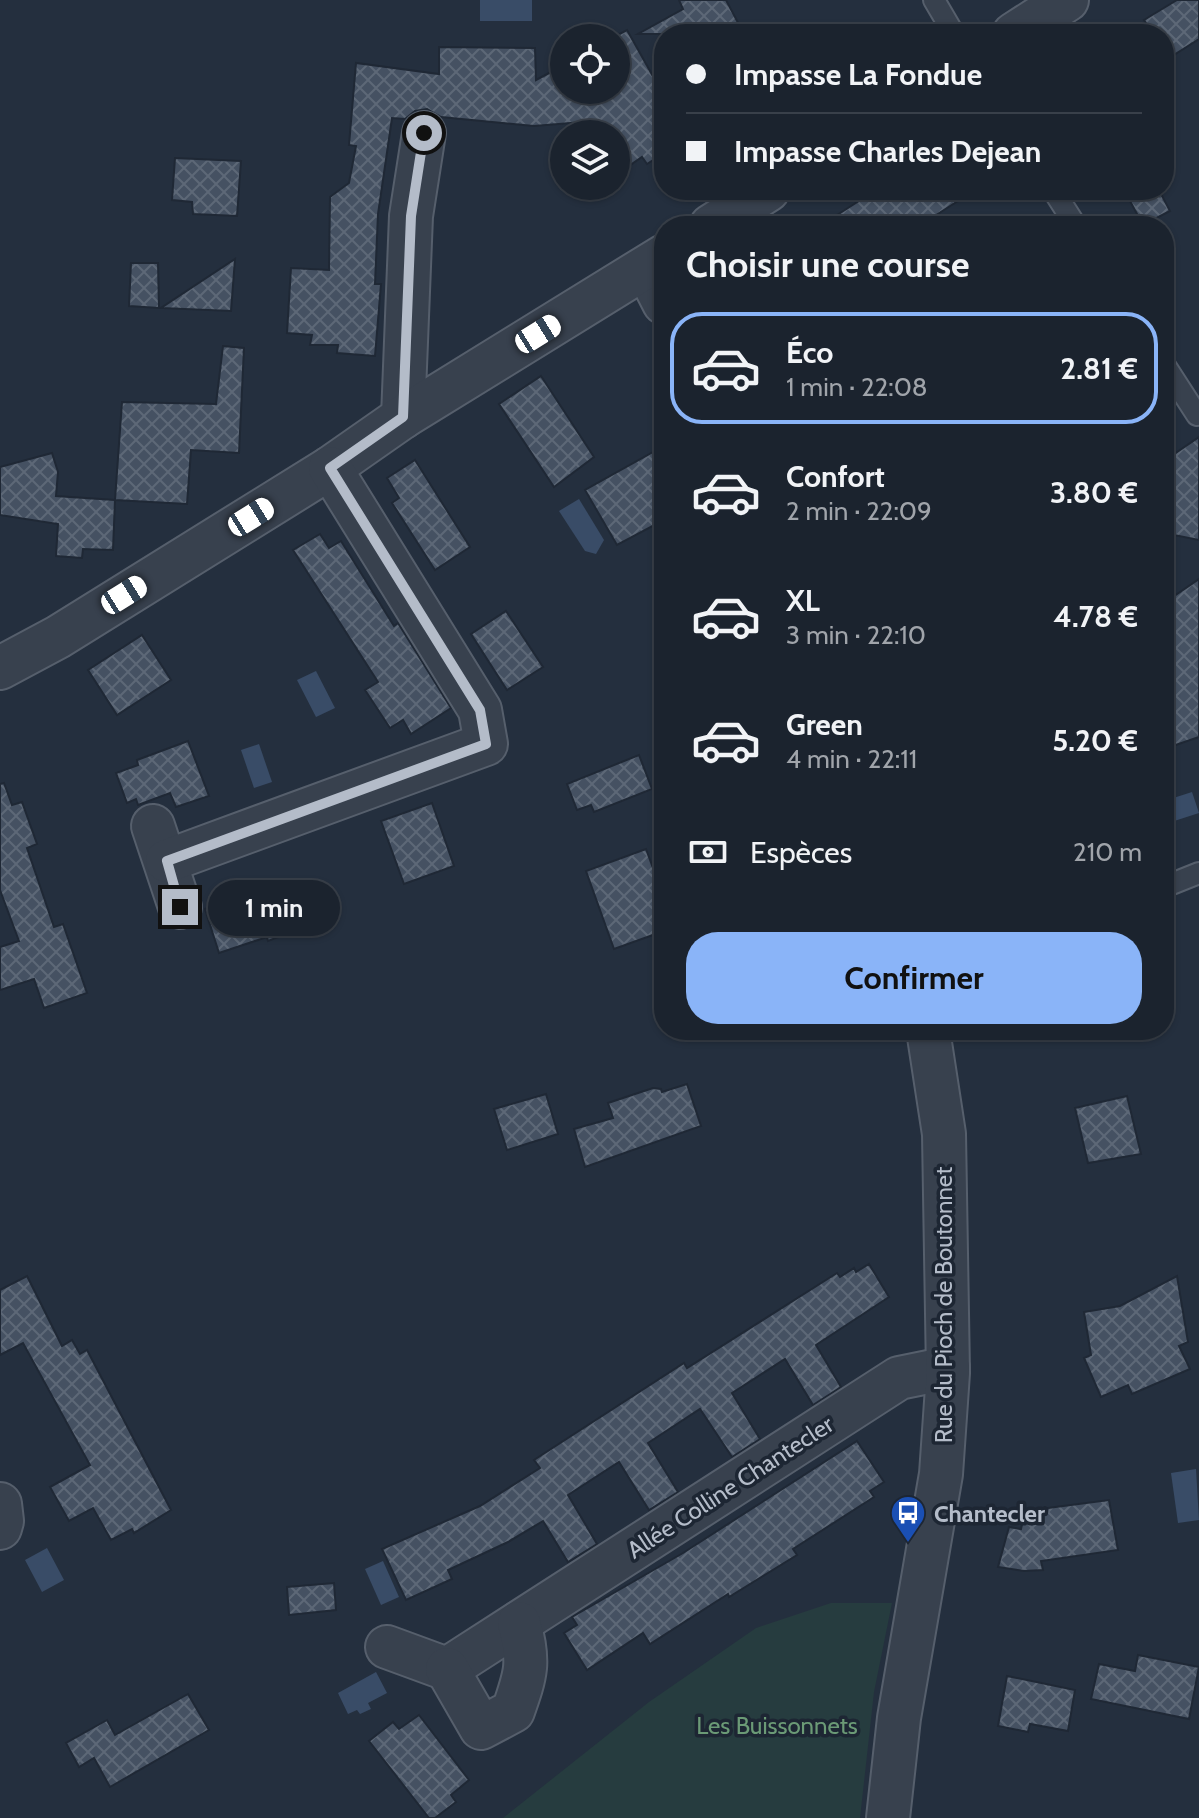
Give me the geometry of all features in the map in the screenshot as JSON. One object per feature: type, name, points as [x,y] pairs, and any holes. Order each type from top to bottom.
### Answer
[{"type":"street","points":[[1030,24],[1067,0]]},
{"type":"street","points":[[403,417],[411,216],[424,133]]},
{"type":"street","points":[[727,216],[752,200]]},
{"type":"street","points":[[0,668],[58,637],[330,468],[403,417],[654,277]]},
{"type":"street","points":[[180,907],[160,844],[486,744],[480,710],[330,468]]},
{"type":"street","name":"Rue du Pioch de Boutonnet","points":[[888,1818],[899,1718],[941,1474],[948,1368],[944,1134],[930,1040]]},
{"type":"street","name":"Allée Colline Chantecler","points":[[447,1669],[899,1378],[948,1368]]},
{"type":"street","points":[[0,1504],[0,1528]]},
{"type":"street","points":[[387,1647],[447,1669],[481,1728],[513,1711],[525,1677],[527,1651],[519,1623]]},
{"type":"lane","points":[[934,0],[948,24]]},
{"type":"lane","points":[[1174,379],[1197,415]]},
{"type":"lane","points":[[1174,883],[1199,873]]},
{"type":"green space","name":"Les Buissonnets","points":[[831,1603],[892,1603],[874,1692],[860,1818],[503,1818],[649,1702],[756,1628]]},
{"type":"water","points":[[480,0],[532,0],[532,21],[480,21]]},
{"type":"water","points":[[579,499],[604,540],[596,554],[585,551],[559,511]]},
{"type":"water","points":[[316,671],[335,708],[316,717],[297,680]]},
{"type":"water","points":[[259,744],[272,782],[254,788],[241,750]]},
{"type":"water","points":[[1192,792],[1199,813],[1174,821],[1174,798]]},
{"type":"water","points":[[1196,1469],[1199,1520],[1178,1523],[1171,1473]]},
{"type":"water","points":[[47,1548],[64,1580],[42,1592],[25,1560]]},
{"type":"water","points":[[383,1561],[399,1597],[381,1605],[365,1569]]},
{"type":"water","points":[[376,1672],[387,1693],[368,1703],[371,1709],[360,1714],[357,1710],[348,1714],[338,1693]]},
{"type":"building","points":[[679,0],[726,0],[739,24],[656,24],[683,9]]},
{"type":"building","points":[[1177,0],[1199,0],[1199,39],[1174,55],[1174,24],[1147,24],[1144,20]]},
{"type":"building","points":[[654,25],[654,34],[638,34]]},
{"type":"building","points":[[630,35],[654,78],[654,159],[647,164],[642,157],[630,165],[630,120],[550,120],[550,125],[534,126],[441,117],[427,109],[415,111],[405,119],[392,118],[378,214],[375,284],[381,284],[375,356],[337,353],[338,345],[310,345],[312,335],[287,333],[291,268],[329,270],[330,197],[349,183],[356,146],[349,145],[356,63],[439,74],[439,47],[535,48],[536,80],[550,72],[550,104],[630,104]]},
{"type":"building","points":[[175,158],[241,161],[237,216],[193,214],[192,202],[172,200]]},
{"type":"building","points":[[860,200],[959,200],[935,216],[836,216]]},
{"type":"building","points":[[1129,200],[1164,200],[1170,211],[1160,216],[1138,216]]},
{"type":"building","points":[[235,259],[231,311],[161,308]]},
{"type":"building","points":[[131,263],[158,263],[159,308],[129,306]]},
{"type":"building","points":[[223,346],[244,348],[239,453],[191,450],[187,504],[115,500],[122,402],[216,404]]},
{"type":"building","points":[[541,376],[594,457],[554,487],[499,404]]},
{"type":"building","points":[[1199,437],[1199,540],[1174,535],[1174,454]]},
{"type":"building","points":[[654,452],[654,525],[617,545],[585,490]]},
{"type":"building","points":[[52,453],[58,472],[56,496],[115,500],[113,550],[83,549],[82,558],[56,556],[58,524],[0,515],[0,467]]},
{"type":"building","points":[[415,460],[470,547],[435,570],[392,503],[399,498],[387,478]]},
{"type":"building","points":[[320,534],[329,548],[341,541],[394,626],[398,623],[451,708],[411,734],[403,720],[390,728],[365,690],[378,682],[293,550]]},
{"type":"building","points":[[1199,579],[1199,737],[1174,746],[1174,596]]},
{"type":"building","points":[[506,611],[543,667],[507,690],[471,634]]},
{"type":"building","points":[[142,635],[171,680],[117,715],[88,670]]},
{"type":"building","points":[[188,741],[209,796],[176,807],[170,793],[138,805],[136,799],[127,803],[116,773],[138,765],[137,760]]},
{"type":"building","points":[[639,755],[652,789],[594,812],[591,805],[577,810],[567,784]]},
{"type":"building","points":[[4,783],[12,805],[22,802],[37,844],[27,848],[54,927],[63,924],[87,993],[44,1008],[34,979],[0,990],[0,947],[19,941],[0,890],[0,784]]},
{"type":"building","points":[[432,803],[454,866],[404,884],[381,821]]},
{"type":"building","points":[[646,849],[654,871],[654,935],[614,949],[586,871]]},
{"type":"building","points":[[287,881],[305,927],[268,941],[267,937],[219,953],[205,909]]},
{"type":"building","points":[[687,1084],[701,1126],[585,1167],[574,1129],[613,1118],[608,1103],[653,1088],[662,1092]]},
{"type":"building","points":[[546,1094],[558,1134],[507,1150],[494,1109]]},
{"type":"building","points":[[1127,1096],[1141,1154],[1088,1163],[1075,1108]]},
{"type":"building","points":[[869,1264],[889,1297],[816,1345],[841,1387],[813,1405],[785,1359],[732,1393],[760,1439],[732,1457],[700,1409],[648,1443],[678,1492],[649,1510],[619,1462],[568,1495],[597,1544],[568,1562],[543,1521],[508,1542],[448,1570],[452,1579],[406,1600],[382,1549],[480,1506],[540,1468],[534,1460],[684,1363],[687,1368],[837,1273],[840,1277],[854,1268],[856,1272]]},
{"type":"building","points":[[27,1276],[62,1346],[72,1340],[80,1354],[87,1350],[171,1510],[134,1533],[132,1529],[111,1540],[93,1508],[69,1521],[50,1487],[90,1465],[23,1343],[0,1355],[0,1290]]},
{"type":"building","points":[[1177,1276],[1188,1342],[1179,1346],[1190,1369],[1132,1394],[1128,1385],[1101,1397],[1084,1358],[1091,1355],[1084,1312],[1120,1306]]},
{"type":"building","points":[[857,1441],[884,1482],[870,1491],[874,1497],[793,1549],[797,1555],[729,1597],[728,1594],[650,1644],[643,1633],[587,1670],[564,1633],[577,1625],[572,1617],[683,1553]]},
{"type":"building","points":[[1109,1500],[1118,1550],[1041,1561],[1043,1570],[998,1567],[1009,1527],[1021,1529],[1025,1511]]},
{"type":"building","points":[[334,1583],[336,1610],[289,1615],[287,1587]]},
{"type":"building","points":[[1138,1655],[1199,1667],[1189,1719],[1091,1699],[1099,1664],[1135,1671]]},
{"type":"building","points":[[1007,1676],[1075,1690],[1068,1731],[1030,1724],[1028,1732],[998,1726]]},
{"type":"building","points":[[188,1694],[209,1730],[110,1787],[94,1758],[79,1767],[66,1743],[107,1720],[115,1735]]},
{"type":"building","points":[[419,1715],[469,1780],[451,1795],[456,1802],[435,1818],[429,1818],[369,1741],[393,1722],[399,1729]]},
{"type":"place","name":"Chantecler","points":[[908,1544]]},
{"type":"route","points":[[180,907],[167,861],[486,744],[480,710],[330,468],[403,417],[411,216],[424,133]]}]
